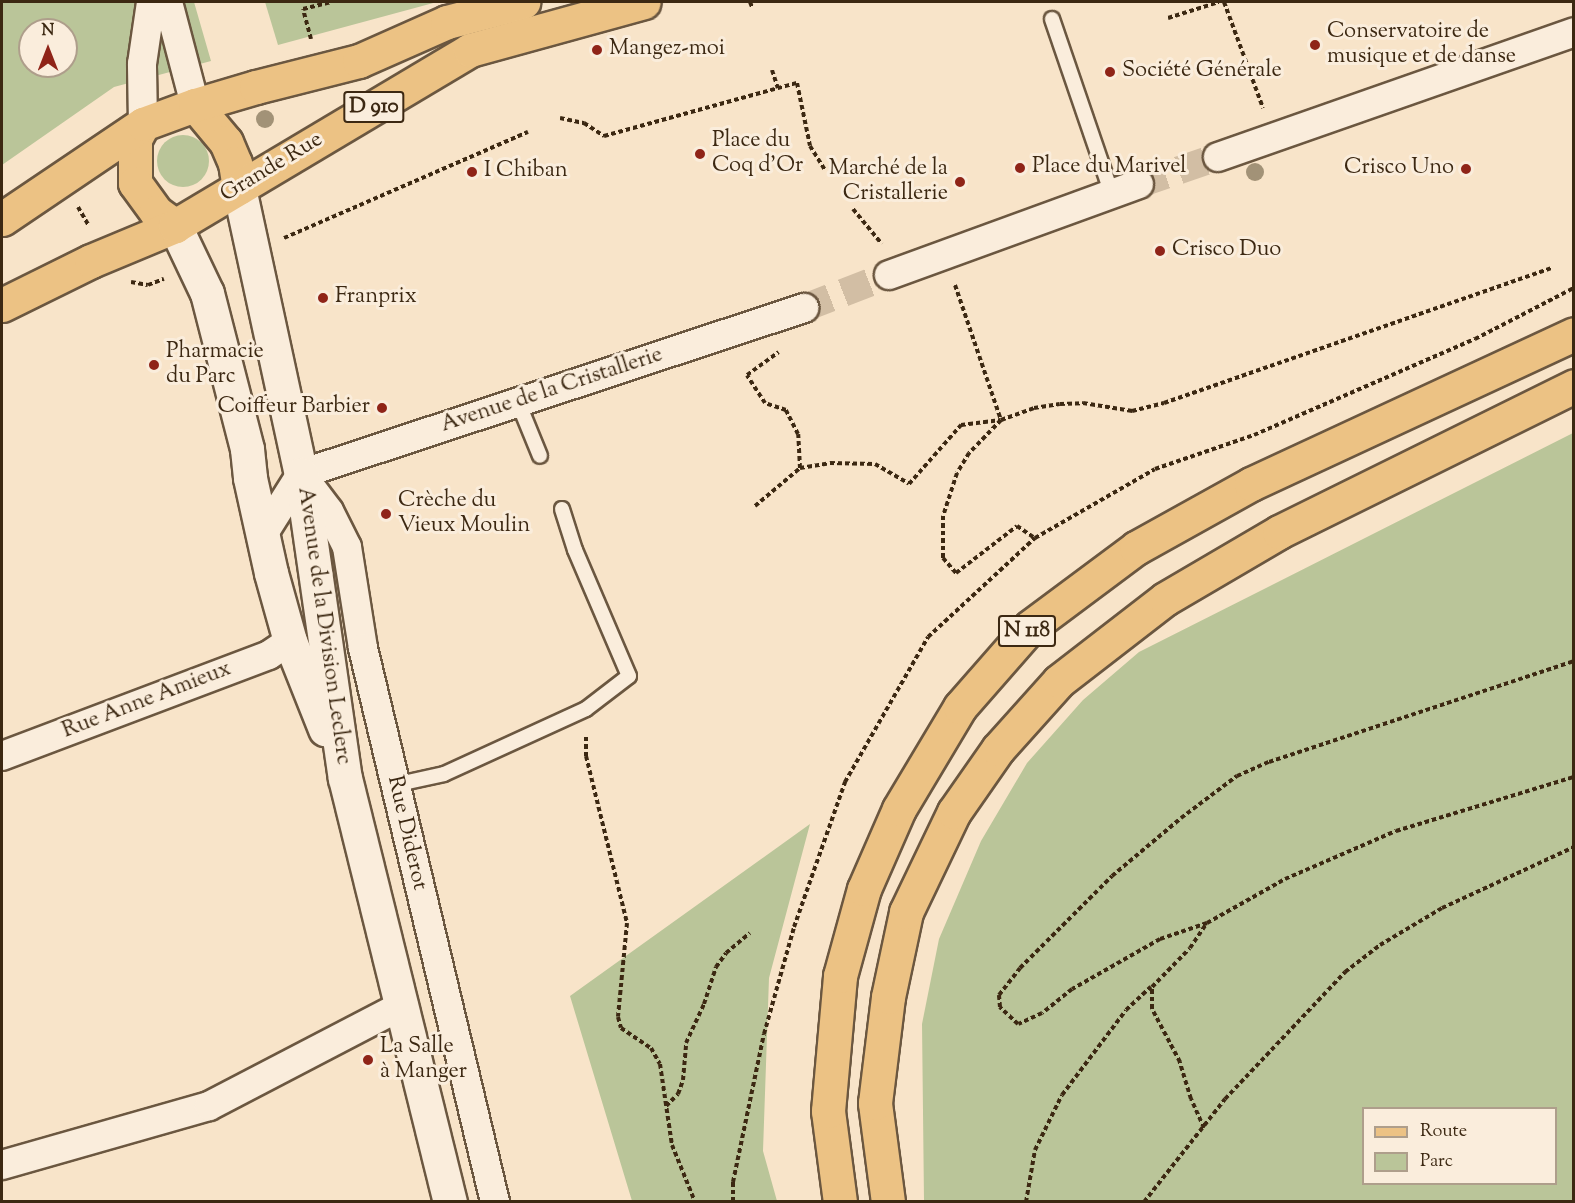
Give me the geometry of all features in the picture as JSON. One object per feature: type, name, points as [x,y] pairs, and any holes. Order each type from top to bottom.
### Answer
[{"type":"main road","name":"D 910","points":[[2,219],[143,124],[195,105],[359,61],[447,22],[523,2]]},
{"type":"main road","name":"Grande Rue","points":[[2,305],[91,261],[175,226],[470,50],[644,2]]},
{"type":"main road","points":[[195,105],[226,142],[235,163],[239,188]]},
{"type":"main road","points":[[143,124],[135,139],[135,183],[156,212],[175,226]]},
{"type":"main road","name":"Avenue de la Division Leclerc","points":[[239,188],[251,252],[301,474],[345,778],[450,1202]]},
{"type":"main road","name":"Avenue de la Division Leclerc","points":[[175,226],[207,294],[247,449],[262,536],[290,641],[345,778]]},
{"type":"main road","name":"N 118","points":[[840,1202],[828,1111],[840,976],[864,889],[899,809],[960,707],[1030,627],[1136,548],[1251,484],[1574,334]]},
{"type":"main road","name":"N 118","points":[[888,1202],[875,1103],[888,997],[906,912],[954,812],[998,749],[1059,681],[1165,599],[1279,531],[1574,386]]},
{"type":"main road","name":"Avenue de la Division Leclerc","points":[[247,449],[301,474]]},
{"type":"street","points":[[143,124],[142,64],[151,2]]},
{"type":"street","points":[[168,2],[195,105]]},
{"type":"street","points":[[1218,157],[1574,32]]},
{"type":"street","points":[[896,272],[1139,184]]},
{"type":"street","name":"Avenue de la Cristallerie","points":[[301,474],[791,312]]},
{"type":"street","points":[[262,536],[301,474]]},
{"type":"street","name":"Rue Diderot","points":[[301,474],[329,511],[347,547],[363,648],[495,1202]]},
{"type":"street","name":"Rue Anne Amieux","points":[[2,756],[269,655],[290,641]]},
{"type":"street","points":[[2,1165],[209,1106],[403,1005]]},
{"type":"lane","points":[[1052,19],[1112,194]]},
{"type":"lane","points":[[518,402],[540,456]]},
{"type":"lane","points":[[394,785],[444,774],[586,709],[629,676],[575,550],[562,509]]},
{"type":"path","points":[[301,42],[312,39],[303,9],[332,2]]},
{"type":"path","points":[[750,2],[752,7]]},
{"type":"path","points":[[1168,18],[1219,2]]},
{"type":"path","points":[[1224,2],[1274,138]]},
{"type":"path","points":[[772,70],[778,88]]},
{"type":"path","points":[[560,118],[584,123],[604,136],[796,83],[810,146],[825,170]]},
{"type":"path","points":[[251,252],[528,132]]},
{"type":"path","points":[[853,209],[896,272]]},
{"type":"path","points":[[945,255],[1001,420]]},
{"type":"path","points":[[755,506],[800,468],[830,463],[875,465],[909,484],[961,425],[1001,420],[1026,411],[1060,404],[1083,403],[1132,411],[1164,403],[1551,268]]},
{"type":"path","points":[[1001,420],[969,453],[948,494],[943,516],[943,558],[956,573],[1017,526],[1035,538],[1155,469],[1265,430],[1475,339],[1574,288]]},
{"type":"path","points":[[791,312],[786,347],[747,375],[765,403],[786,410],[798,434],[800,468]]},
{"type":"path","points":[[1574,661],[1269,762],[1237,776],[1181,818],[1112,876],[1020,968],[999,995],[1000,1007],[1018,1024],[1042,1013],[1072,989],[1160,939],[1207,923],[1285,879],[1396,831],[1574,777]]},
{"type":"path","points":[[586,709],[586,756],[627,923],[618,1017],[621,1028],[651,1048],[660,1064],[672,1145],[694,1202]]},
{"type":"path","points":[[1144,1202],[1225,1099],[1345,972],[1380,945],[1442,908],[1574,847]]},
{"type":"path","points":[[1026,1202],[1035,1150],[1062,1095],[1126,1010],[1190,948],[1207,923]]},
{"type":"path","points":[[666,1106],[678,1094],[683,1080],[686,1043],[704,1004],[716,966],[726,953],[750,933]]},
{"type":"path","points":[[1152,987],[1152,1009],[1180,1062],[1203,1128]]},
{"type":"green space","points":[[2,2],[194,2],[211,61],[114,87],[2,165]]},
{"type":"green space","points":[[265,2],[437,2],[278,45]]},
{"type":"green space","points":[[178,135],[188,135],[202,142],[209,161],[202,180],[188,187],[178,187],[168,183],[161,176],[157,166],[157,156],[161,146],[168,139]]},
{"type":"green space","points":[[1573,433],[1573,1201],[924,1201],[922,1024],[939,939],[981,841],[1027,763],[1083,700],[1139,652]]},
{"type":"green space","points":[[810,824],[769,978],[763,1151],[777,1201],[632,1201],[570,996]]},
{"type":"tunnel","points":[[1139,184],[1218,157]]},
{"type":"tunnel","points":[[804,308],[889,275]]},
{"type":"place","name":"Conservatoire de musique et de danse","points":[[1315,45]]},
{"type":"place","name":"Mangez-moi","points":[[597,50]]},
{"type":"place","name":"Société Générale","points":[[1110,72]]},
{"type":"place","name":"Place du Coq d'Or","points":[[700,154]]},
{"type":"place","name":"Place du Marivel","points":[[1020,168]]},
{"type":"place","name":"Crisco Uno","points":[[1466,169]]},
{"type":"place","name":"I Chiban","points":[[472,172]]},
{"type":"place","name":"Marché de la Cristallerie","points":[[960,182]]},
{"type":"place","name":"Crisco Duo","points":[[1160,251]]},
{"type":"place","name":"Franprix","points":[[323,298]]},
{"type":"place","name":"Pharmacie du Parc","points":[[154,365]]},
{"type":"place","name":"Coiffeur Barbier","points":[[382,408]]},
{"type":"place","name":"Crèche du Vieux Moulin","points":[[386,514]]},
{"type":"place","name":"La Salle à Manger","points":[[368,1060]]}]
